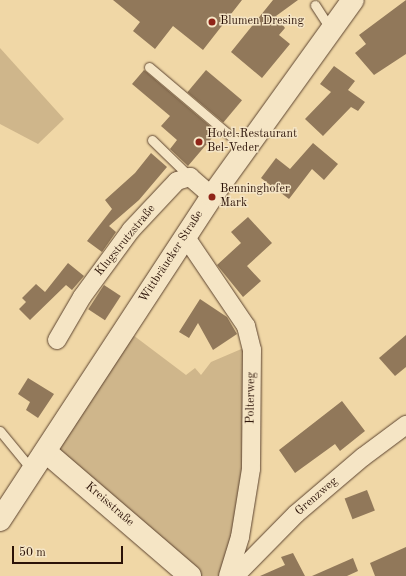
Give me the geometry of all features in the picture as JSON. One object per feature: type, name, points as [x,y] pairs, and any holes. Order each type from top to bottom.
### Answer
[{"type":"main road","name":"Wittbräucker Straße","points":[[0,520],[46,452],[212,196],[245,148],[354,0]]},
{"type":"main road","name":"Kreisstraße","points":[[46,452],[190,576]]},
{"type":"street","points":[[190,177],[212,196]]},
{"type":"street","name":"Klugstrutzstraße","points":[[57,340],[79,302],[131,230],[177,181],[190,177]]},
{"type":"street","name":"Polterweg","points":[[185,236],[246,326],[252,350],[250,469],[240,537],[228,576]]},
{"type":"street","name":"Grenzweg","points":[[235,576],[296,514],[363,458],[406,426]]},
{"type":"lane","points":[[315,5],[331,30]]},
{"type":"lane","points":[[149,67],[245,148]]},
{"type":"lane","points":[[152,140],[190,177]]},
{"type":"lane","points":[[0,431],[33,471]]},
{"type":"shaded area","points":[[0,48],[64,119],[38,144],[0,124]]},
{"type":"shaded area","points":[[125,329],[186,375],[195,368],[201,375],[211,362],[246,347],[246,469],[222,576],[190,576],[46,452]]},
{"type":"building","points":[[113,0],[242,0],[203,50],[173,26],[155,49],[133,31],[140,22]]},
{"type":"building","points":[[273,0],[298,0],[276,16],[285,28],[279,35],[290,44],[262,78],[231,52]]},
{"type":"building","points":[[406,0],[406,54],[374,75],[355,53],[366,44],[359,35]]},
{"type":"building","points":[[334,66],[355,81],[348,90],[365,102],[358,111],[351,107],[323,136],[305,119],[331,92],[320,84]]},
{"type":"building","points":[[144,70],[217,132],[188,166],[170,149],[177,140],[161,126],[170,116],[132,84]]},
{"type":"building","points":[[206,70],[242,100],[223,122],[187,92]]},
{"type":"building","points":[[313,143],[338,164],[324,180],[312,169],[289,199],[261,178],[276,158],[290,169]]},
{"type":"building","points":[[151,153],[167,167],[139,200],[109,226],[116,232],[102,252],[87,241],[112,209],[105,200],[135,173]]},
{"type":"building","points":[[248,217],[272,243],[247,266],[261,281],[243,297],[217,265],[241,243],[231,232]]},
{"type":"building","points":[[68,263],[84,276],[72,290],[66,285],[30,320],[19,309],[26,302],[22,298],[36,284],[45,292]]},
{"type":"building","points":[[104,285],[121,296],[105,320],[88,309]]},
{"type":"building","points":[[200,299],[227,317],[237,334],[213,350],[198,323],[189,338],[179,332]]},
{"type":"building","points":[[406,335],[406,367],[395,376],[379,358]]},
{"type":"building","points":[[28,378],[54,394],[38,418],[26,410],[30,402],[18,394]]},
{"type":"building","points":[[342,401],[365,431],[340,451],[335,444],[295,473],[279,450]]},
{"type":"building","points":[[367,490],[375,511],[352,519],[345,499]]},
{"type":"building","points":[[406,547],[406,576],[375,576],[370,563]]},
{"type":"building","points":[[293,553],[305,576],[260,576],[285,565],[281,557]]},
{"type":"building","points":[[353,558],[358,571],[347,576],[312,576]]},
{"type":"place","name":"Blumen Dresing","points":[[212,22]]},
{"type":"place","name":"Hotel-Restaurant Bel-Veder","points":[[199,142]]},
{"type":"place","name":"Benninghofer Mark","points":[[212,197]]}]
